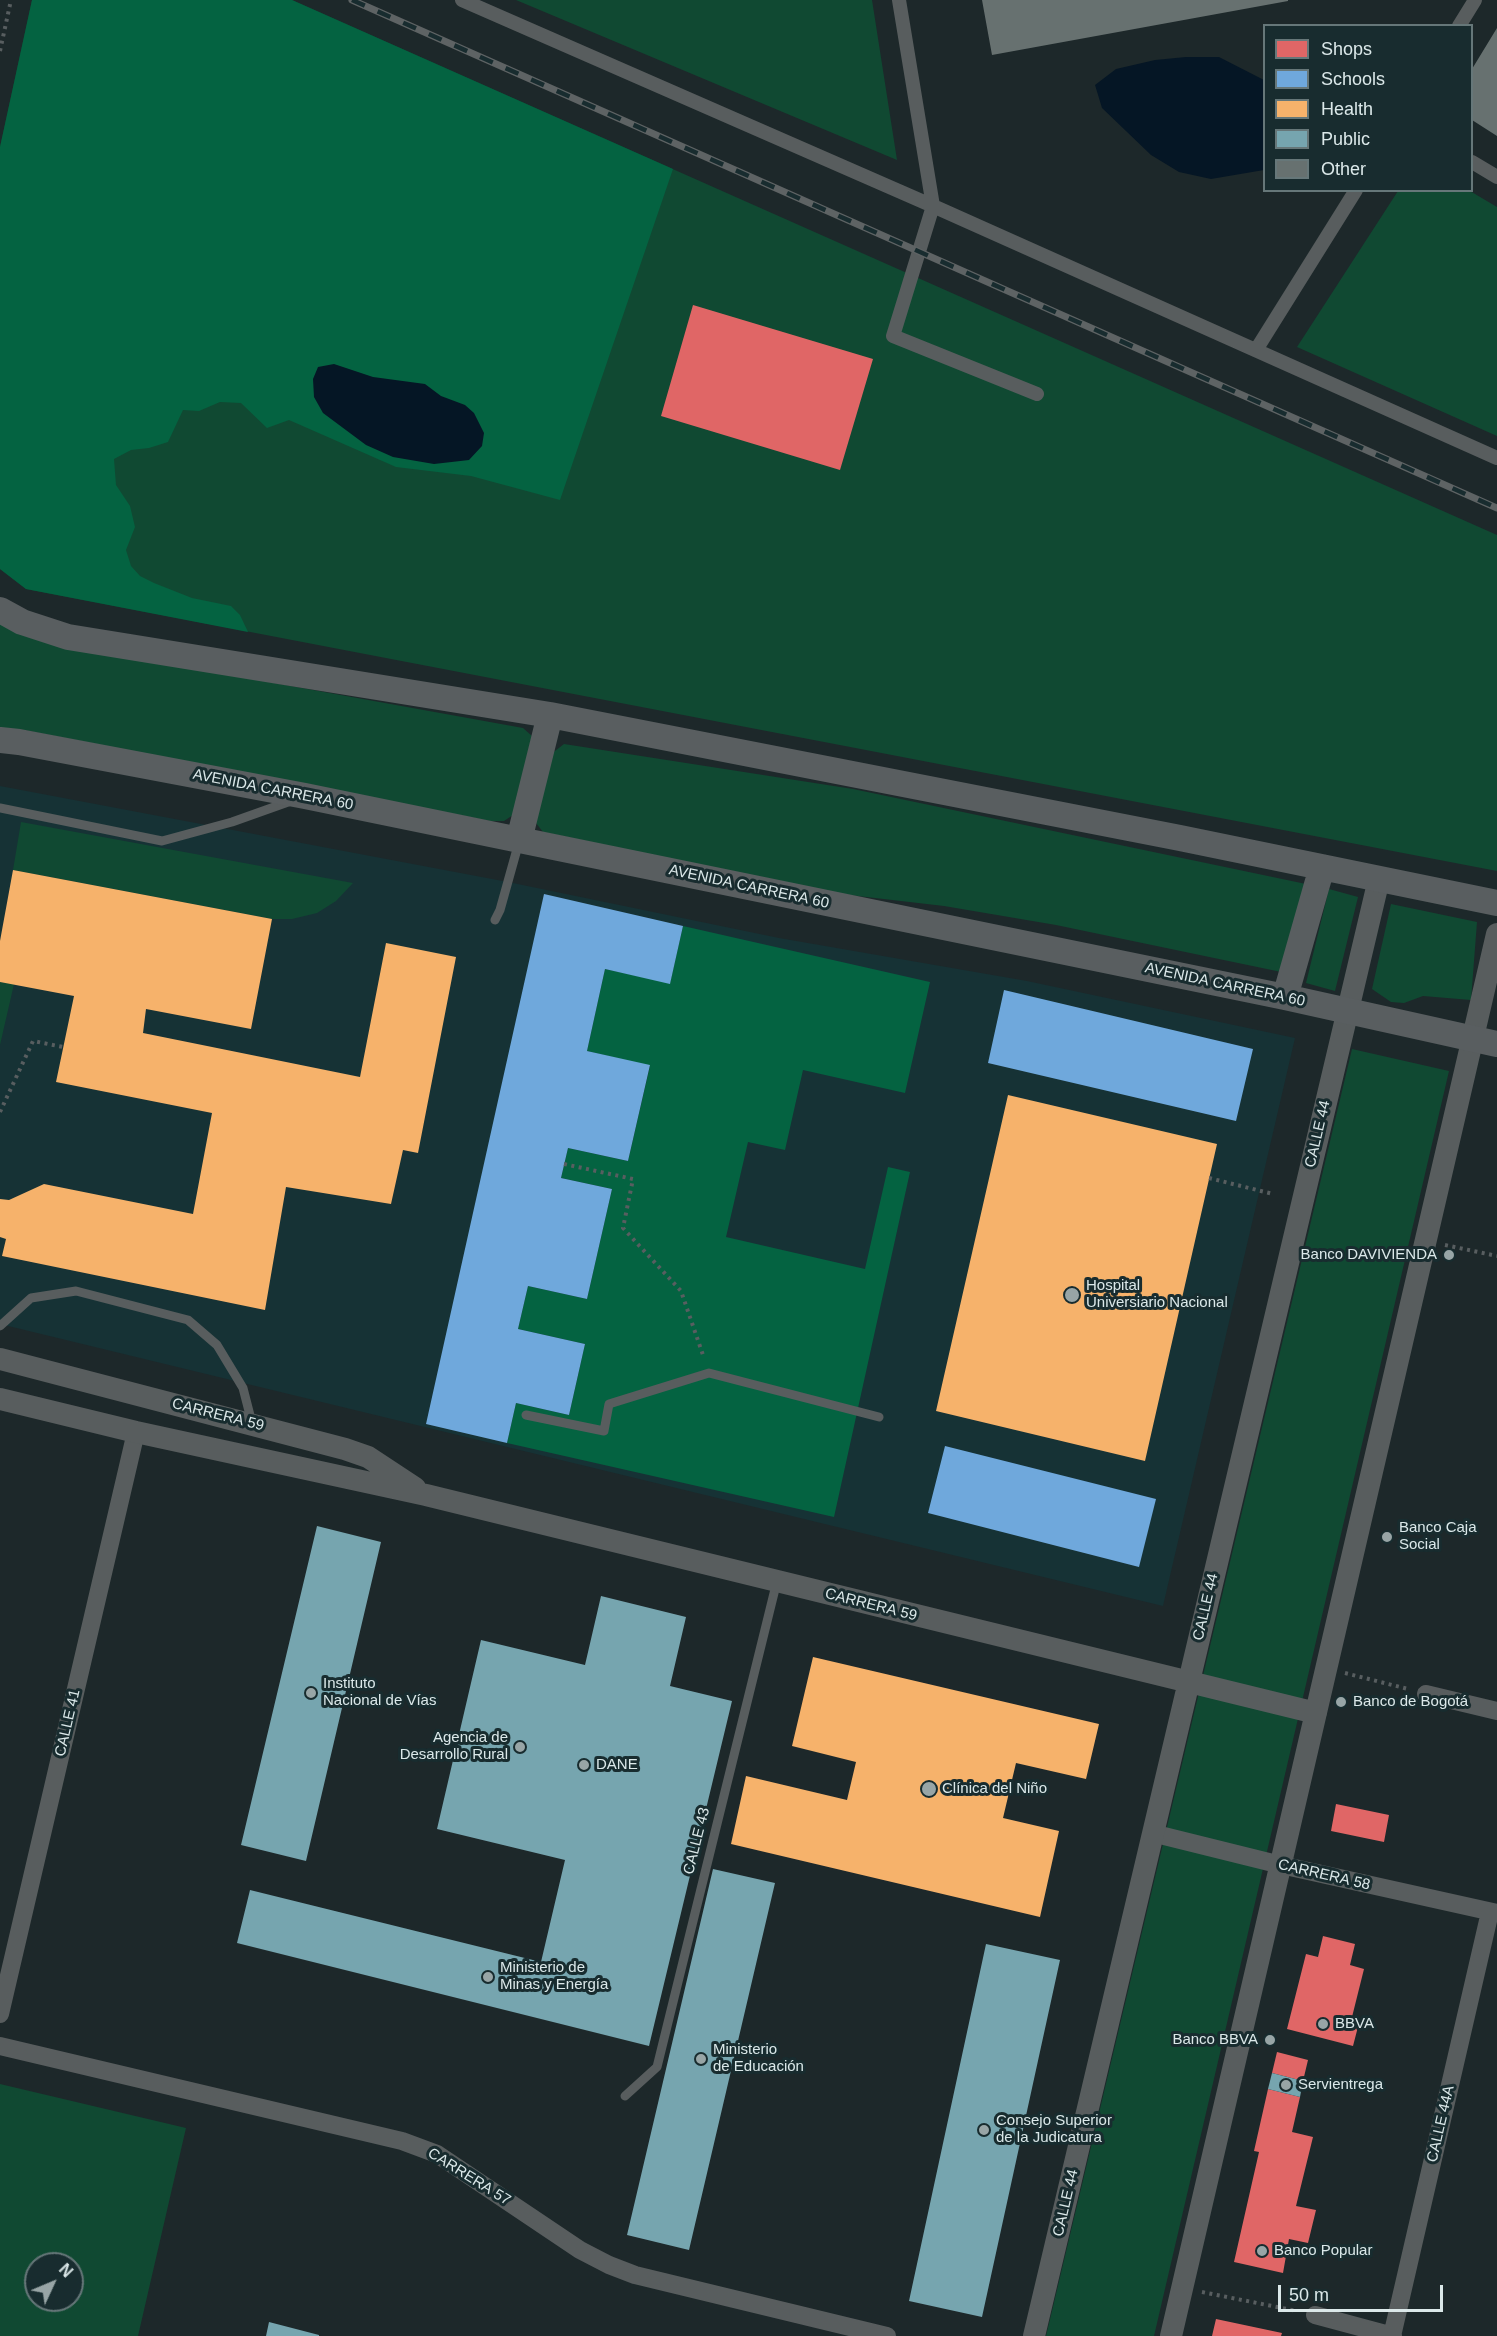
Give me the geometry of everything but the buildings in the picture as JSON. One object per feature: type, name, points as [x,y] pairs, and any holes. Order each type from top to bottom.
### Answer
[{"type":"main road","points":[[0,610],[22,622],[68,637],[550,715],[1497,903]]},
{"type":"main road","points":[[519,840],[550,715]]},
{"type":"main road","name":"AVENIDA CARRERA 60","points":[[0,740],[305,796],[1285,997],[1485,1041]]},
{"type":"main road","points":[[1285,997],[1322,867]]},
{"type":"street","points":[[462,0],[933,206],[1497,458]]},
{"type":"street","points":[[899,0],[933,206],[893,336],[1037,394]]},
{"type":"street","points":[[1460,24],[1475,0]]},
{"type":"street","points":[[1473,163],[1497,177]]},
{"type":"street","points":[[1256,350],[1355,192]]},
{"type":"street","name":"CALLE 44","points":[[1034,2336],[1379,879]]},
{"type":"street","points":[[1171,2336],[1316,1713],[1485,1041],[1497,934]]},
{"type":"street","name":"CARRERA 59","points":[[0,1359],[252,1423],[368,1456],[426,1495]]},
{"type":"street","name":"CARRERA 59","points":[[0,1399],[136,1432],[426,1495],[1316,1713]]},
{"type":"street","name":"CALLE 41","points":[[0,2014],[136,1432]]},
{"type":"street","points":[[1426,1694],[1497,1711]]},
{"type":"street","name":"CARRERA 58","points":[[1152,1833],[1494,1913]]},
{"type":"street","name":"CALLE 44A","points":[[1393,2336],[1494,1913]]},
{"type":"street","name":"CARRERA 57","points":[[0,2046],[402,2141],[437,2154],[580,2250],[609,2265],[635,2275],[887,2336]]},
{"type":"street","points":[[1316,2315],[1393,2336]]},
{"type":"lane","points":[[0,808],[162,841],[232,822],[305,796]]},
{"type":"lane","points":[[495,920],[501,910],[519,840]]},
{"type":"lane","points":[[0,1326],[31,1298],[76,1291],[188,1320],[217,1345],[243,1388],[252,1423]]},
{"type":"lane","points":[[526,1415],[603,1431],[609,1404],[710,1373],[879,1417]]},
{"type":"lane","name":"CALLE 43","points":[[626,2096],[657,2067],[777,1581]]},
{"type":"path","points":[[0,51],[11,0]]},
{"type":"path","points":[[0,1112],[33,1041],[63,1047]]},
{"type":"path","points":[[564,1164],[633,1179],[622,1228],[681,1291],[710,1373]]},
{"type":"path","points":[[1209,1178],[1273,1194]]},
{"type":"path","points":[[1445,1245],[1497,1256]]},
{"type":"path","points":[[1344,1673],[1426,1694]]},
{"type":"path","points":[[1199,2291],[1316,2315]]},
{"type":"shaded area","points":[[1219,57],[1263,79],[1263,170],[1211,179],[1179,172],[1151,155],[1102,108],[1095,85],[1116,69],[1155,60]]},
{"type":"shaded area","points":[[334,364],[373,377],[425,384],[441,396],[465,405],[474,413],[484,433],[482,446],[469,460],[434,464],[393,457],[366,445],[323,413],[314,397],[313,379],[318,367]]},
{"type":"shaded area","points":[[0,786],[508,882],[779,938],[1027,981],[1295,1038],[1163,1606],[0,1324]]},
{"type":"green space","points":[[32,0],[292,0],[1497,535],[1497,871],[26,589],[0,569],[0,147]]},
{"type":"green space","points":[[32,0],[292,0],[673,169],[560,500],[471,476],[396,467],[289,420],[267,428],[241,403],[220,402],[199,411],[183,410],[168,442],[149,448],[131,450],[114,459],[116,485],[130,506],[135,527],[126,550],[131,566],[140,576],[154,583],[192,598],[231,606],[240,615],[248,632],[26,589],[0,569],[0,147]]},
{"type":"green space","points":[[516,0],[872,0],[897,160]]},
{"type":"green space","points":[[1397,192],[1472,192],[1497,207],[1497,436],[1297,347]]},
{"type":"green space","points":[[0,623],[103,652],[523,728],[532,736],[513,815],[504,821],[490,821],[29,731],[0,729]]},
{"type":"green space","points":[[564,744],[853,789],[1306,884],[1286,973],[1056,925],[944,906],[832,893],[543,832],[536,823],[551,754]]},
{"type":"green space","points":[[21,822],[353,883],[336,901],[317,913],[292,919],[272,919],[13,870]]},
{"type":"green space","points":[[1329,889],[1358,897],[1335,991],[1306,983]]},
{"type":"green space","points":[[1391,904],[1477,922],[1471,1000],[1423,996],[1404,1003],[1391,1002],[1372,989]]},
{"type":"green space","points":[[683,926],[930,982],[905,1093],[803,1070],[785,1150],[748,1142],[726,1237],[865,1269],[888,1167],[910,1172],[834,1517],[507,1443],[516,1403],[569,1415],[585,1344],[518,1329],[528,1286],[587,1299],[612,1189],[561,1178],[568,1148],[628,1161],[650,1066],[587,1051],[605,969],[670,983]]},
{"type":"green space","points":[[0,982],[14,984],[0,1045]]},
{"type":"green space","points":[[1352,1049],[1449,1071],[1154,2336],[1046,2336]]},
{"type":"green space","points":[[0,2084],[186,2128],[138,2336],[0,2336]]},
{"type":"railway","points":[[352,0],[1497,508]]},
{"type":"place","name":"Banco DAVIVIENDA","points":[[1449,1255]]},
{"type":"place","name":"Hospital Universiario Nacional","points":[[1072,1295]]},
{"type":"place","name":"Banco Caja Social","points":[[1387,1537]]},
{"type":"place","name":"Instituto Nacional de Vías","points":[[311,1693]]},
{"type":"place","name":"Banco de Bogotá","points":[[1341,1702]]},
{"type":"place","name":"Agencia de Desarrollo Rural","points":[[520,1747]]},
{"type":"place","name":"DANE","points":[[584,1765]]},
{"type":"place","name":"Clínica del Niño","points":[[929,1789]]},
{"type":"place","name":"Ministerio de Minas y Energía","points":[[488,1977]]},
{"type":"place","name":"BBVA","points":[[1323,2024]]},
{"type":"place","name":"Banco BBVA","points":[[1270,2040]]},
{"type":"place","name":"Ministerio de Educación","points":[[701,2059]]},
{"type":"place","name":"Servientrega","points":[[1286,2085]]},
{"type":"place","name":"Consejo Superior de la Judicatura","points":[[984,2130]]},
{"type":"place","name":"Banco Popular","points":[[1262,2251]]}]
